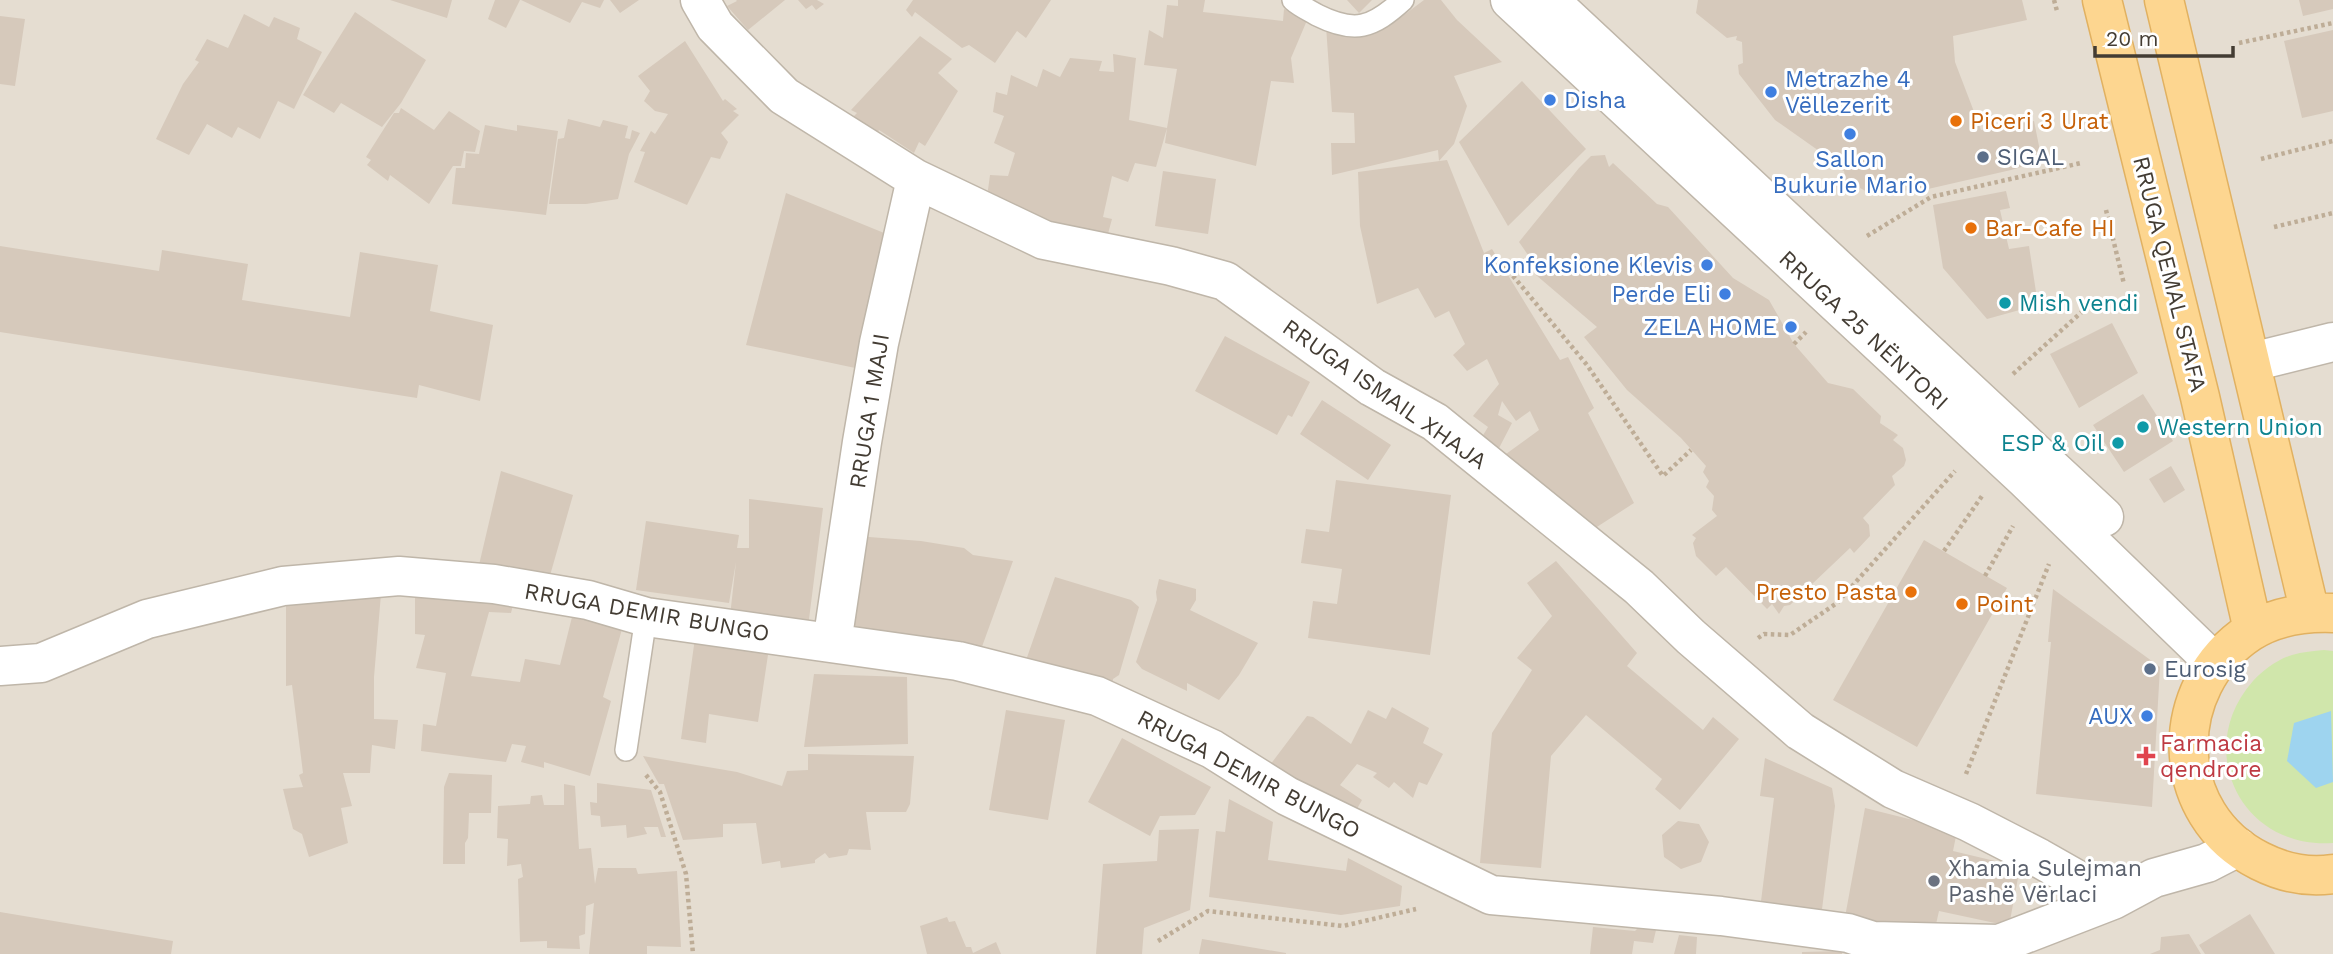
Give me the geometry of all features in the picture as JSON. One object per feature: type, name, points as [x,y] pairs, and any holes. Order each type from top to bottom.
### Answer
[{"type":"main road","name":"RRUGA QEMAL STAFA","points":[[2102,0],[2204,416],[2233,646]]},
{"type":"main road","points":[[2164,0],[2252,362],[2322,613],[2280,618],[2233,646],[2201,685],[2192,709],[2188,760],[2204,809],[2238,848],[2272,867],[2332,878]]},
{"type":"street","name":"RRUGA ISMAIL XHAJA","points":[[700,0],[715,26],[784,96],[916,179],[1044,240],[1171,265],[1225,281],[1372,387],[1435,422],[1639,586],[1720,663],[1800,732],[1893,789],[2039,858],[2113,900]]},
{"type":"street","name":"RRUGA 25 NËNTORI","points":[[1510,0],[2014,469],[2233,646]]},
{"type":"street","name":"RRUGA 25 NËNTORI","points":[[1549,0],[2140,551],[2233,646]]},
{"type":"street","name":"RRUGA 1 MAJI","points":[[832,643],[877,355],[916,179]]},
{"type":"street","points":[[2252,362],[2333,342]]},
{"type":"street","name":"RRUGA DEMIR BUNGO","points":[[0,666],[41,663],[147,619],[283,586],[399,576],[494,584],[589,600],[646,617],[958,661],[1097,696],[1212,749],[1287,796],[1491,895],[1721,916],[1848,933],[1873,941],[2000,944],[2113,900],[2154,878],[2207,863],[2238,848]]},
{"type":"lane","points":[[1293,0],[1338,25],[1363,26],[1387,15],[1403,0]]},
{"type":"lane","points":[[626,750],[646,617]]},
{"type":"path","points":[[2239,43],[2333,23]]},
{"type":"path","points":[[2261,159],[2333,141]]},
{"type":"path","points":[[1867,236],[1931,197],[2081,163]]},
{"type":"path","points":[[2274,227],[2333,213]]},
{"type":"path","points":[[1504,265],[1587,365],[1663,476],[1691,450]]},
{"type":"path","points":[[2007,379],[2085,309]]},
{"type":"path","points":[[1794,344],[1808,330]]},
{"type":"path","points":[[1720,663],[1764,634],[1790,635],[1837,603],[1961,465]]},
{"type":"path","points":[[1944,551],[1988,486]]},
{"type":"path","points":[[1986,576],[2014,525]]},
{"type":"path","points":[[1950,814],[2053,556]]},
{"type":"path","points":[[626,750],[660,792],[686,874],[693,954]]},
{"type":"path","points":[[1158,941],[1208,911],[1343,926],[1418,908],[1468,884]]},
{"type":"shaded area","points":[[0,0],[2333,0],[2333,954],[0,954]]},
{"type":"green space","points":[[2324,650],[2333,651],[2333,843],[2301,841],[2274,830],[2252,813],[2236,790],[2228,764],[2227,736],[2235,708],[2253,681],[2287,657]]},
{"type":"water","points":[[2331,711],[2333,782],[2316,788],[2287,761],[2294,723]]},
{"type":"building","points":[[390,0],[452,0],[447,18]]},
{"type":"building","points":[[495,0],[520,0],[506,28],[488,19]]},
{"type":"building","points":[[521,0],[604,0],[600,8],[582,2],[570,23]]},
{"type":"building","points":[[610,0],[639,0],[620,13]]},
{"type":"building","points":[[736,0],[785,0],[748,30],[727,6]]},
{"type":"building","points":[[798,0],[817,0],[824,4],[816,10],[812,5],[806,9]]},
{"type":"building","points":[[913,0],[1051,0],[1026,38],[1017,31],[995,63],[969,45],[962,48],[915,12],[912,17],[906,10]]},
{"type":"building","points":[[1178,0],[1205,0],[1203,12],[1283,21],[1284,9],[1308,18],[1291,58],[1294,83],[1271,81],[1256,166],[1165,143],[1177,69],[1144,65],[1149,30],[1163,38],[1167,5],[1178,6]]},
{"type":"building","points":[[1347,0],[1372,0],[1359,13]]},
{"type":"building","points":[[1424,0],[1441,0],[1457,20],[1502,62],[1454,76],[1467,106],[1454,144],[1439,161],[1438,150],[1332,175],[1331,143],[1355,143],[1354,113],[1332,112],[1326,26],[1388,27]]},
{"type":"building","points":[[1698,0],[2022,0],[2027,20],[1953,36],[1955,62],[1981,130],[2034,121],[2042,161],[1928,189],[1869,193],[1846,180],[1844,171],[1830,165],[1829,158],[1775,120],[1739,74],[1738,65],[1743,63],[1742,42],[1736,40],[1737,36],[1727,38],[1696,13]]},
{"type":"building","points":[[2299,0],[2333,0],[2333,9],[2303,16]]},
{"type":"building","points":[[355,12],[426,60],[401,103],[382,127],[341,103],[334,113],[303,95]]},
{"type":"building","points":[[244,14],[269,27],[274,17],[300,28],[297,39],[322,52],[294,109],[278,101],[260,139],[238,127],[232,138],[207,124],[189,155],[156,139],[183,84],[199,62],[195,60],[207,39],[228,48]]},
{"type":"building","points":[[0,16],[25,19],[15,86],[0,84]]},
{"type":"building","points":[[2333,30],[2333,111],[2302,118],[2284,41]]},
{"type":"building","points":[[920,36],[952,59],[938,73],[958,91],[925,146],[919,142],[914,153],[879,130],[874,139],[851,119],[857,113],[851,110]]},
{"type":"building","points":[[685,41],[723,101],[725,99],[737,109],[733,111],[739,115],[721,133],[728,142],[720,159],[711,157],[687,205],[634,182],[645,152],[640,151],[651,131],[655,134],[668,114],[655,111],[644,101],[650,91],[638,76]]},
{"type":"building","points":[[1113,54],[1136,58],[1129,120],[1167,128],[1156,167],[1135,163],[1128,182],[1112,176],[1103,217],[1112,219],[1106,241],[1012,214],[1013,203],[987,197],[990,175],[1008,176],[1015,153],[994,143],[1004,116],[993,112],[996,92],[1007,95],[1011,75],[1037,87],[1043,69],[1060,77],[1070,58],[1102,61],[1099,71],[1114,72]]},
{"type":"building","points":[[1522,81],[1586,149],[1508,226],[1459,142]]},
{"type":"building","points":[[401,108],[434,130],[449,111],[480,131],[475,152],[464,151],[461,166],[453,166],[429,204],[390,175],[388,181],[367,165],[371,160],[366,157],[394,113],[399,113]]},
{"type":"building","points":[[568,119],[600,127],[603,120],[628,126],[625,138],[630,139],[632,130],[640,133],[629,154],[618,199],[586,204],[549,204],[558,139],[564,138]]},
{"type":"building","points":[[485,125],[517,131],[517,125],[558,131],[546,215],[452,204],[456,168],[465,168],[466,153],[479,154]]},
{"type":"building","points":[[1605,155],[1609,167],[1613,163],[1657,204],[1668,207],[1733,278],[1769,300],[1794,344],[1828,383],[1853,389],[1881,416],[1880,423],[1898,435],[1893,440],[1903,448],[1906,460],[1904,466],[1892,476],[1895,485],[1863,518],[1869,525],[1870,536],[1854,553],[1850,548],[1790,605],[1784,606],[1779,614],[1772,604],[1767,609],[1726,567],[1716,576],[1696,556],[1693,543],[1696,538],[1692,535],[1717,516],[1712,510],[1714,496],[1706,487],[1709,481],[1703,472],[1706,466],[1681,438],[1627,390],[1584,337],[1597,327],[1536,275],[1542,263],[1528,255],[1519,242],[1579,168],[1591,156]]},
{"type":"building","points":[[1447,160],[1484,253],[1492,249],[1560,360],[1568,357],[1594,408],[1588,413],[1634,503],[1586,534],[1506,454],[1539,430],[1530,411],[1516,421],[1502,401],[1498,415],[1512,423],[1497,452],[1479,442],[1488,427],[1473,416],[1499,384],[1487,359],[1467,371],[1453,355],[1465,344],[1449,311],[1435,318],[1418,288],[1377,304],[1360,226],[1358,172]]},
{"type":"building","points":[[1163,171],[1216,179],[1208,234],[1155,226]]},
{"type":"building","name":"Bar-Cafe HI","points":[[2006,191],[2010,208],[2000,210],[2009,249],[2029,246],[2038,305],[1987,319],[1943,268],[1933,205]]},
{"type":"building","points":[[786,193],[889,235],[860,369],[746,345]]},
{"type":"building","points":[[0,246],[159,271],[162,250],[248,264],[242,300],[350,317],[360,252],[438,265],[430,311],[493,325],[480,401],[419,385],[417,398],[0,332]]},
{"type":"building","points":[[2112,323],[2138,373],[2079,408],[2050,354]]},
{"type":"building","points":[[1225,336],[1310,382],[1292,417],[1288,415],[1277,435],[1195,391]]},
{"type":"building","name":"Western Union","points":[[2143,394],[2173,441],[2124,472],[2093,425]]},
{"type":"building","points":[[1322,400],[1391,445],[1368,480],[1300,434]]},
{"type":"building","name":"ESP & Oil","points":[[2171,466],[2185,490],[2164,503],[2149,479]]},
{"type":"building","points":[[501,471],[573,495],[549,579],[479,565]]},
{"type":"building","points":[[1336,480],[1451,495],[1430,655],[1308,638],[1313,601],[1337,604],[1342,569],[1301,563],[1306,529],[1329,532]]},
{"type":"building","points":[[749,499],[823,508],[808,627],[730,616],[736,562],[729,603],[636,590],[646,521],[739,535],[737,548],[749,548]]},
{"type":"building","points":[[856,536],[921,541],[964,548],[973,555],[1013,561],[979,655],[848,633]]},
{"type":"building","points":[[1924,540],[2007,588],[1917,747],[1833,700]]},
{"type":"building","points":[[1556,561],[1637,653],[1627,666],[1703,730],[1713,717],[1739,739],[1680,810],[1655,789],[1662,779],[1586,715],[1551,756],[1541,868],[1480,863],[1492,733],[1532,670],[1517,658],[1552,616],[1527,583]]},
{"type":"building","points":[[1055,577],[1131,600],[1139,607],[1119,675],[1113,679],[1111,690],[1024,666]]},
{"type":"building","points":[[1159,579],[1196,589],[1196,600],[1190,610],[1258,643],[1239,675],[1219,700],[1187,683],[1187,691],[1142,669],[1136,662],[1157,600]]},
{"type":"building","points":[[2053,589],[2160,667],[2152,807],[2036,794],[2051,642],[2048,642]]},
{"type":"building","points":[[492,591],[514,601],[511,613],[489,612],[471,676],[520,682],[525,659],[560,665],[573,613],[622,629],[603,697],[611,701],[590,776],[544,762],[544,768],[521,762],[526,746],[512,744],[506,762],[421,751],[423,724],[436,726],[446,673],[416,668],[425,635],[415,634],[415,597]]},
{"type":"building","points":[[381,594],[374,677],[374,719],[398,720],[395,749],[372,745],[370,773],[343,773],[352,806],[341,808],[348,843],[309,857],[302,834],[293,829],[283,789],[303,787],[299,775],[303,773],[292,685],[286,686],[286,598]]},
{"type":"building","points":[[695,638],[769,648],[758,722],[709,714],[706,743],[681,739]]},
{"type":"building","points":[[814,674],[907,677],[908,744],[804,747]]},
{"type":"building","points":[[1392,707],[1429,728],[1423,743],[1443,754],[1427,785],[1419,782],[1413,798],[1394,782],[1389,788],[1373,777],[1377,773],[1357,764],[1340,785],[1362,800],[1353,816],[1267,769],[1307,716],[1313,717],[1351,744],[1368,710],[1386,719]]},
{"type":"building","points":[[1006,710],[1065,720],[1048,820],[989,810]]},
{"type":"building","points":[[1122,738],[1211,787],[1195,815],[1160,816],[1150,836],[1088,802]]},
{"type":"building","points":[[808,754],[914,756],[910,804],[906,812],[866,812],[871,850],[849,849],[847,855],[829,858],[825,853],[815,860],[815,863],[781,868],[780,861],[762,864],[756,823],[723,824],[723,837],[683,840],[664,784],[659,784],[643,756],[737,772],[782,786],[787,771],[808,770]]},
{"type":"building","points":[[1765,758],[1832,788],[1835,806],[1820,925],[1759,917],[1774,798],[1760,796]]},
{"type":"building","points":[[449,773],[492,775],[491,813],[469,813],[465,864],[443,864],[444,787]]},
{"type":"building","points":[[597,783],[651,790],[666,837],[661,837],[658,827],[644,827],[647,834],[627,838],[626,825],[601,827],[600,816],[591,815],[590,802],[597,803]]},
{"type":"building","points":[[564,784],[575,786],[579,849],[591,848],[595,884],[598,868],[636,868],[638,874],[677,871],[681,947],[647,946],[647,954],[589,954],[594,903],[586,906],[585,934],[579,936],[580,949],[547,948],[547,941],[520,942],[518,879],[523,877],[521,864],[507,866],[508,839],[497,838],[498,806],[530,804],[531,796],[542,795],[544,805],[564,805]]},
{"type":"building","points":[[1229,799],[1273,822],[1268,860],[1346,871],[1348,858],[1402,886],[1400,906],[1341,915],[1209,897],[1216,831],[1225,832]]},
{"type":"building","name":"Xhamia Sulejman Pashë Vërlaci","points":[[1865,808],[1957,831],[1953,851],[2020,867],[2009,926],[1939,911],[1934,933],[1845,917]]},
{"type":"building","points":[[1678,821],[1699,824],[1709,842],[1701,862],[1681,869],[1664,857],[1662,835]]},
{"type":"building","points":[[1199,829],[1190,910],[1144,928],[1142,954],[1096,954],[1103,864],[1157,861],[1159,830]]},
{"type":"building","points":[[0,912],[173,941],[171,954],[0,954]]},
{"type":"building","points":[[2250,914],[2275,954],[2205,954],[2199,945]]},
{"type":"building","points":[[947,917],[949,922],[955,921],[966,947],[971,947],[973,953],[996,942],[1001,954],[927,954],[920,926]]},
{"type":"building","points":[[1593,927],[1635,931],[1639,927],[1656,930],[1653,943],[1634,941],[1632,954],[1590,954]]},
{"type":"building","points":[[2189,934],[2201,954],[2150,954],[2160,950],[2161,937]]},
{"type":"building","points":[[1679,935],[1697,937],[1696,954],[1674,954]]},
{"type":"building","points":[[1202,939],[1286,953],[1286,954],[1199,954]]},
{"type":"building","points":[[1842,951],[1842,954],[1802,954],[1802,952]]},
{"type":"place","name":"Metrazhe 4 Vëllezerit","points":[[1771,92]]},
{"type":"place","name":"Disha","points":[[1550,100]]},
{"type":"place","name":"Piceri 3 Urat","points":[[1956,121]]},
{"type":"place","name":"Sallon Bukurie Mario","points":[[1850,134]]},
{"type":"place","name":"SIGAL","points":[[1983,157]]},
{"type":"place","name":"Bar-Cafe HI","points":[[1971,228]]},
{"type":"place","name":"Konfeksione Klevis","points":[[1707,265]]},
{"type":"place","name":"Perde Eli","points":[[1725,294]]},
{"type":"place","name":"Mish vendi","points":[[2005,303]]},
{"type":"place","name":"ZELA HOME","points":[[1791,327]]},
{"type":"place","name":"Western Union","points":[[2143,427]]},
{"type":"place","name":"ESP & Oil","points":[[2118,443]]},
{"type":"place","name":"Presto Pasta","points":[[1911,592]]},
{"type":"place","name":"Point","points":[[1962,604]]},
{"type":"place","name":"Eurosig","points":[[2150,669]]},
{"type":"place","name":"AUX","points":[[2147,716]]},
{"type":"place","name":"Farmacia qendrore","points":[[2146,756]]},
{"type":"place","name":"Xhamia Sulejman Pashë Vërlaci","points":[[1934,881]]}]
